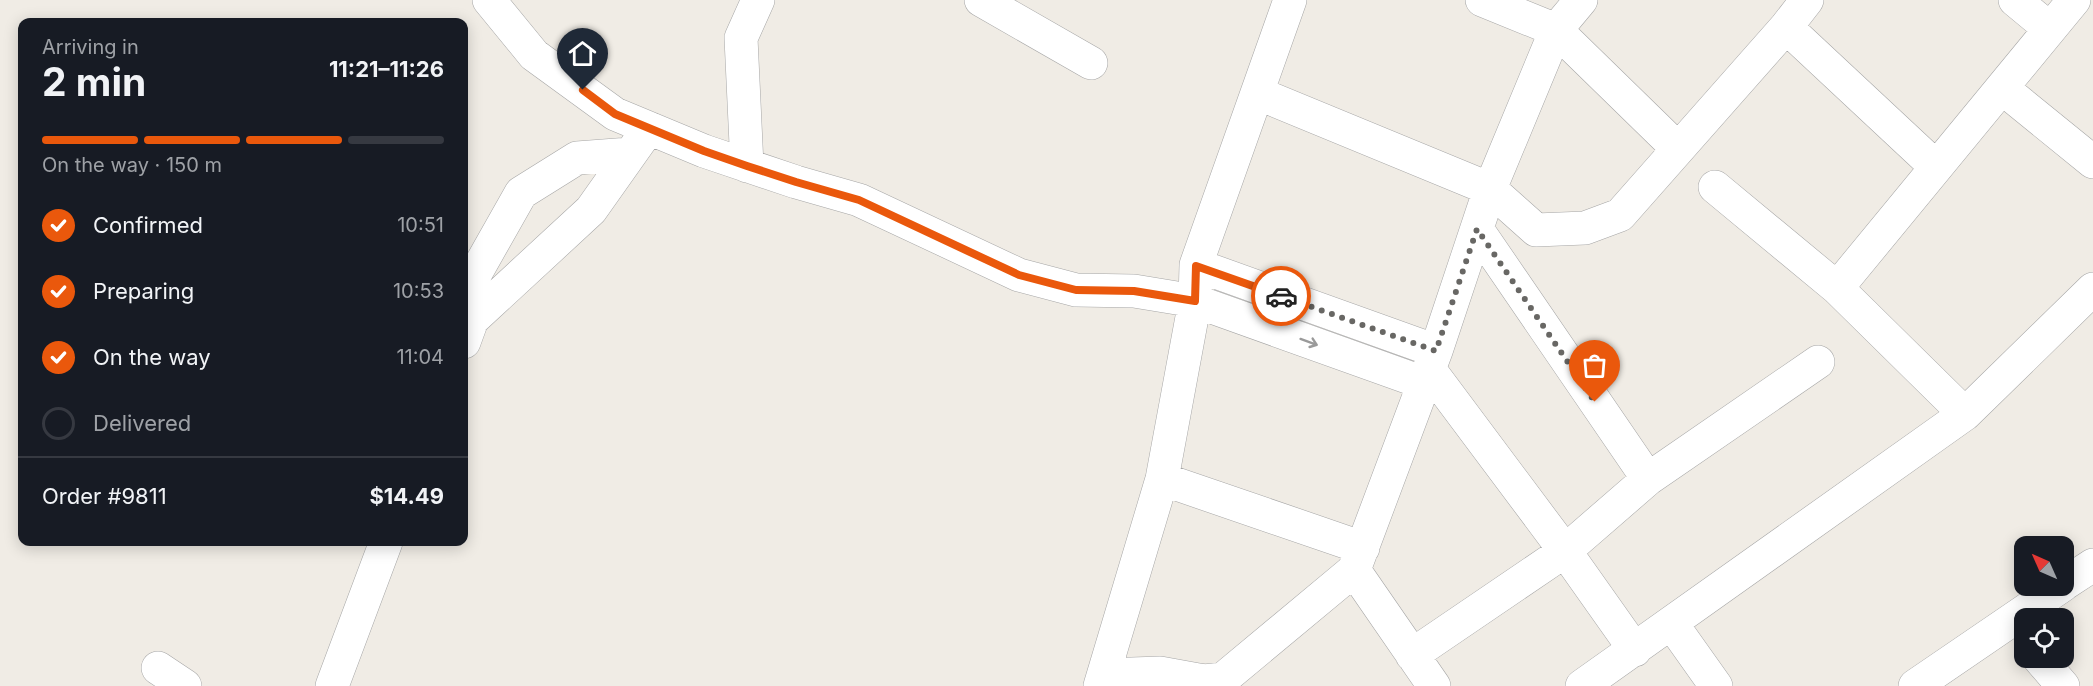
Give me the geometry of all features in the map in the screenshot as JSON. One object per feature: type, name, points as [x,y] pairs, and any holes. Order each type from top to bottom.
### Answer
[{"type":"street","points":[[489,0],[534,55],[615,114],[747,166],[859,200],[1019,275],[1076,290],[1134,291],[1195,301],[1430,368]]},
{"type":"street","points":[[747,166],[741,38],[758,0]]},
{"type":"street","points":[[981,0],[1091,63]]},
{"type":"street","points":[[1482,0],[1556,30],[1678,149]]},
{"type":"street","points":[[1280,4],[1257,93],[1196,266],[1195,301],[1162,479],[1102,680],[1160,673],[1204,681],[1223,679],[1358,559],[1430,368],[1490,189],[1556,30],[1581,0]]},
{"type":"street","points":[[1257,93],[1490,189],[1536,231],[1585,228],[1620,214],[1786,27],[1807,0]]},
{"type":"street","points":[[2015,0],[2050,29]]},
{"type":"street","points":[[1837,288],[2074,0]]},
{"type":"street","points":[[1786,27],[1936,167]]},
{"type":"street","points":[[2002,88],[2093,162]]},
{"type":"street","points":[[468,331],[591,210],[648,128]]},
{"type":"street","points":[[468,331],[474,276],[521,193],[577,158],[630,154]]},
{"type":"street","points":[[1715,187],[1837,288],[1965,414]]},
{"type":"street","points":[[1477,229],[1648,479]]},
{"type":"street","points":[[1196,266],[1430,368],[1635,650]]},
{"type":"street","points":[[1582,686],[1965,414],[2092,293]]},
{"type":"street","points":[[1412,655],[1565,551],[1648,479],[1818,363]]},
{"type":"street","points":[[1162,479],[1358,559],[1412,655],[1434,686]]},
{"type":"street","points":[[332,686],[384,546]]},
{"type":"street","points":[[2074,578],[2093,565]]},
{"type":"street","points":[[2041,608],[2053,596]]},
{"type":"street","points":[[1672,624],[1716,686]]},
{"type":"street","points":[[1915,686],[2014,634]]},
{"type":"street","points":[[158,668],[185,686]]},
{"type":"street","points":[[2047,668],[2063,686]]},
{"type":"way so far","points":[[1281,296],[1436,351],[1477,229],[1595,402]]},
{"type":"route","points":[[583,90],[615,114],[704,151],[796,182],[859,200],[1019,275],[1076,290],[1134,291],[1195,301],[1196,266],[1281,296]]}]
